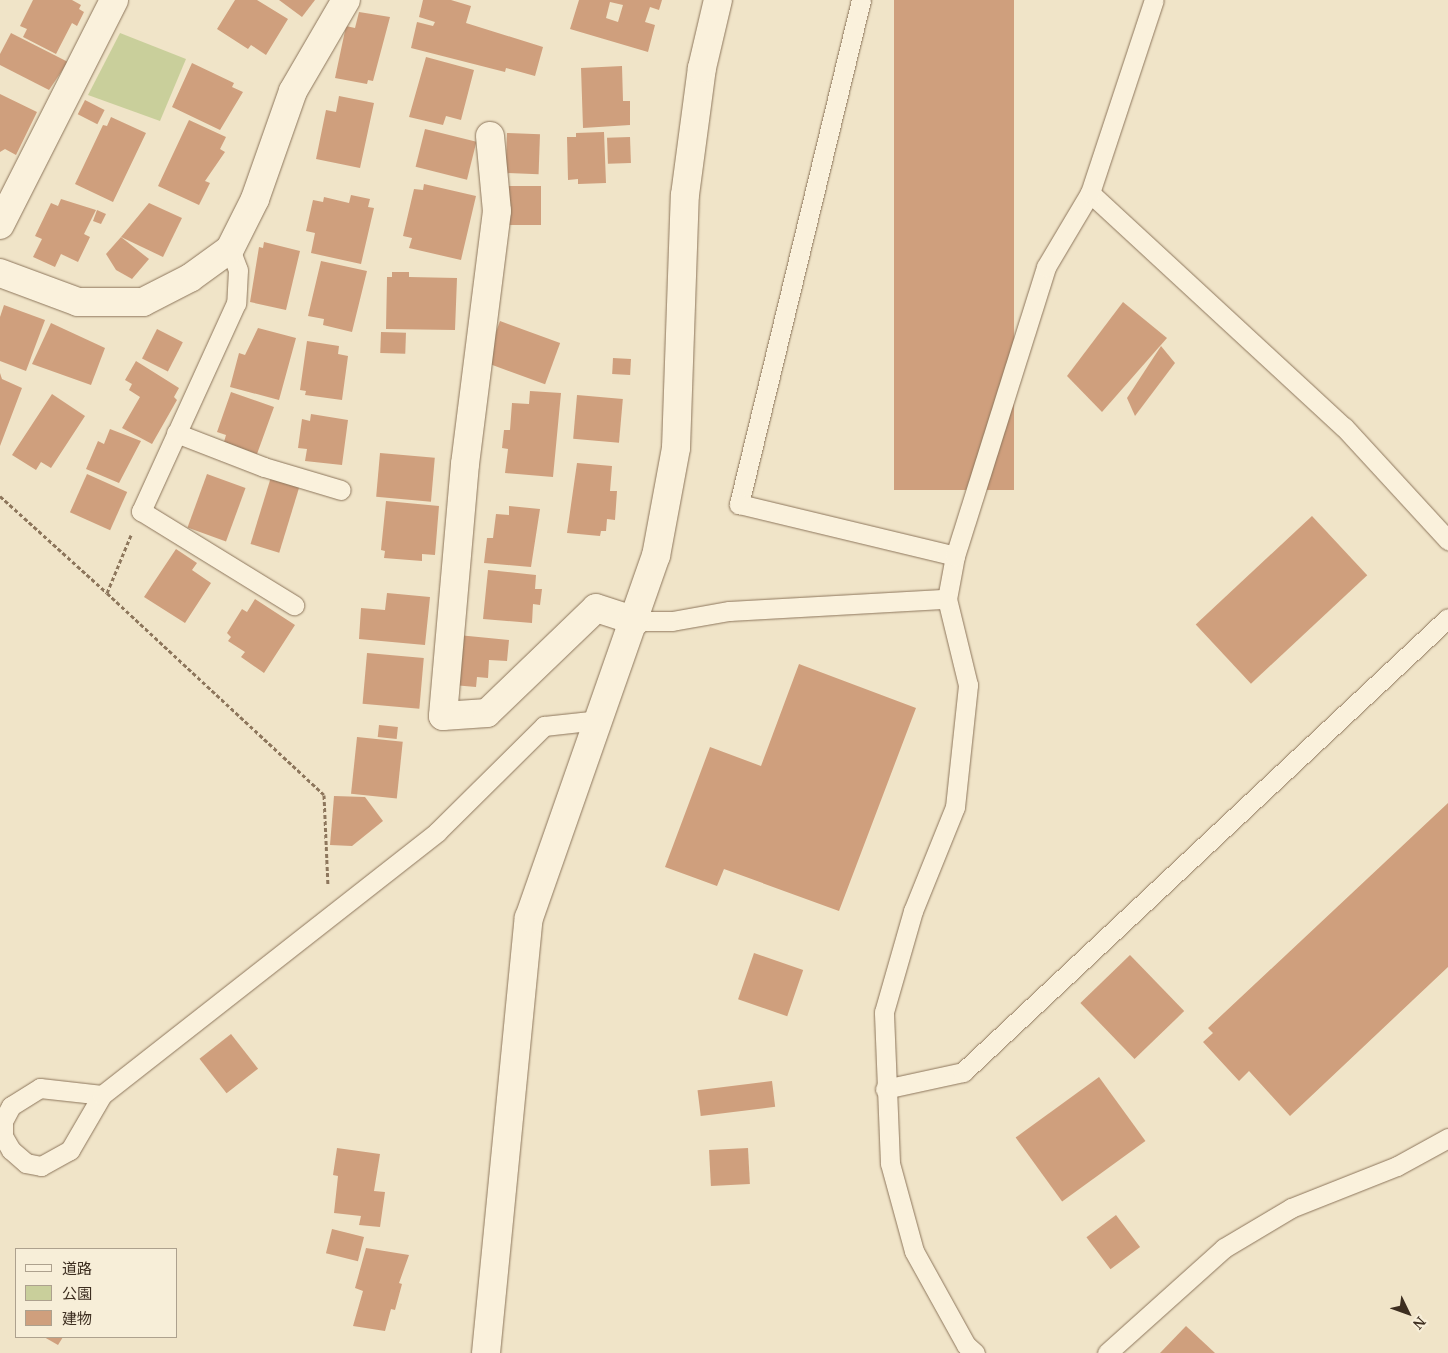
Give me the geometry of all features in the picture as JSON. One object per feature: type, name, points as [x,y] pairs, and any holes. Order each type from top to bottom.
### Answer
[{"type":"street","points":[[0,225],[114,0]]},
{"type":"street","points":[[0,273],[78,302],[143,302],[190,278],[230,249],[255,199],[293,91],[346,0]]},
{"type":"street","points":[[486,1353],[529,918],[598,720],[636,621],[656,556],[676,448],[685,195],[702,68],[718,0]]},
{"type":"street","points":[[490,136],[497,211],[465,464],[443,716],[487,713],[596,608],[636,621]]},
{"type":"lane","points":[[860,0],[739,504],[955,556]]},
{"type":"lane","points":[[975,1353],[966,1345],[914,1250],[890,1163],[884,1089],[884,1012],[913,911],[955,807],[968,685],[947,600],[955,556],[1046,267],[1090,193],[1154,0]]},
{"type":"lane","points":[[1090,193],[1344,427],[1448,540]]},
{"type":"lane","points":[[230,249],[238,270],[236,303],[141,512],[294,604]]},
{"type":"lane","points":[[176,433],[264,467],[341,490]]},
{"type":"lane","points":[[636,621],[672,621],[729,611],[947,600]]},
{"type":"lane","points":[[884,1089],[963,1072],[1448,618]]},
{"type":"lane","points":[[102,1095],[40,1088],[24,1095],[11,1106],[3,1121],[3,1136],[11,1150],[26,1163],[41,1166],[56,1161],[70,1150],[102,1095],[437,832],[544,726],[598,720]]},
{"type":"lane","points":[[1107,1353],[1224,1248],[1291,1208],[1396,1166],[1448,1138]]},
{"type":"path","points":[[0,496],[107,592],[324,795],[328,885],[334,911]]},
{"type":"path","points":[[107,592],[141,512]]},
{"type":"green space","points":[[120,33],[186,59],[160,121],[88,95]]},
{"type":"building","points":[[33,0],[72,0],[81,5],[79,9],[84,12],[77,26],[72,23],[56,54],[23,37],[27,29],[20,26]]},
{"type":"building","points":[[235,0],[257,0],[288,19],[266,55],[251,45],[248,49],[217,29]]},
{"type":"building","points":[[279,0],[315,0],[302,17]]},
{"type":"building","points":[[423,0],[451,0],[471,6],[466,23],[543,47],[535,76],[506,68],[505,72],[411,48],[417,22],[433,26],[435,22],[419,17]]},
{"type":"building","points":[[579,0],[662,0],[659,10],[650,7],[645,22],[655,25],[648,52],[570,29]],"holes":[[[610,2],[623,5],[618,22],[606,18]]]},
{"type":"building","points":[[894,0],[1014,0],[1014,490],[894,490]]},
{"type":"building","points":[[359,12],[390,17],[373,81],[368,80],[367,84],[335,78],[346,26],[355,28]]},
{"type":"building","points":[[11,33],[68,62],[49,90],[0,65],[0,54]]},
{"type":"building","points":[[426,57],[474,70],[461,120],[446,116],[443,125],[409,117]]},
{"type":"building","points":[[192,63],[234,83],[232,87],[243,92],[220,130],[172,107]]},
{"type":"building","points":[[622,66],[623,101],[630,101],[630,125],[583,128],[581,68]]},
{"type":"building","points":[[0,94],[37,112],[16,155],[5,149],[0,152]]},
{"type":"building","points":[[339,96],[374,103],[360,168],[316,159],[326,110],[336,112]]},
{"type":"building","points":[[85,100],[105,110],[97,124],[78,114]]},
{"type":"building","points":[[111,117],[146,133],[113,202],[75,184],[103,125],[107,126]]},
{"type":"building","points":[[189,120],[226,137],[220,149],[225,152],[205,181],[210,183],[199,205],[158,186]]},
{"type":"building","points":[[425,129],[476,142],[467,180],[416,167]]},
{"type":"building","points":[[604,132],[606,183],[578,184],[578,179],[568,180],[567,137],[576,137],[576,133]]},
{"type":"building","points":[[507,133],[540,134],[539,174],[506,173]]},
{"type":"building","points":[[630,137],[631,163],[608,164],[607,138]]},
{"type":"building","points":[[424,184],[476,196],[461,260],[409,248],[412,238],[403,236],[414,189],[423,190]]},
{"type":"building","points":[[505,186],[541,186],[541,225],[505,225]]},
{"type":"building","points":[[351,195],[370,199],[368,207],[374,208],[361,264],[311,253],[315,233],[306,231],[313,200],[323,202],[324,197],[349,203]]},
{"type":"building","points":[[61,199],[96,210],[84,234],[90,237],[78,262],[61,254],[55,267],[33,257],[42,239],[35,236],[51,203],[58,206]]},
{"type":"building","points":[[149,203],[182,218],[163,257],[121,237]]},
{"type":"building","points":[[97,210],[106,214],[101,224],[93,221]]},
{"type":"building","points":[[121,237],[149,259],[132,279],[116,270],[106,254]]},
{"type":"building","points":[[264,242],[300,251],[286,310],[250,302],[259,247],[263,248]]},
{"type":"building","points":[[321,261],[367,271],[352,332],[323,325],[324,319],[308,316]]},
{"type":"building","points":[[392,272],[409,272],[409,277],[457,278],[455,330],[386,329],[387,277],[392,277]]},
{"type":"building","points":[[1123,302],[1167,338],[1102,412],[1067,376]]},
{"type":"building","points":[[4,305],[45,320],[26,371],[0,361],[0,317]]},
{"type":"building","points":[[500,321],[560,343],[545,384],[485,362]]},
{"type":"building","points":[[51,323],[105,348],[91,385],[32,364]]},
{"type":"building","points":[[258,328],[296,338],[279,400],[230,387],[239,353],[245,355]]},
{"type":"building","points":[[157,329],[183,342],[168,372],[142,358]]},
{"type":"building","points":[[381,332],[406,333],[405,354],[380,353]]},
{"type":"building","points":[[307,341],[339,346],[338,354],[348,356],[342,400],[305,395],[306,391],[300,390]]},
{"type":"building","points":[[1161,346],[1175,363],[1135,416],[1127,398]]},
{"type":"building","points":[[613,358],[631,359],[630,375],[612,374]]},
{"type":"building","points":[[136,361],[179,388],[174,397],[177,400],[152,444],[122,428],[140,397],[129,390],[132,384],[125,380]]},
{"type":"building","points":[[0,373],[2,379],[22,388],[0,446]]},
{"type":"building","points":[[530,391],[561,393],[553,477],[505,473],[508,449],[502,448],[504,430],[510,430],[512,403],[529,404]]},
{"type":"building","points":[[231,392],[274,407],[257,454],[224,442],[226,435],[217,432]]},
{"type":"building","points":[[52,394],[85,416],[51,468],[41,462],[36,470],[12,455]]},
{"type":"building","points":[[577,395],[623,399],[619,443],[573,439]]},
{"type":"building","points":[[311,414],[348,420],[342,465],[305,461],[307,449],[298,448],[302,419],[310,421]]},
{"type":"building","points":[[110,429],[141,441],[119,483],[86,469],[98,441],[104,444]]},
{"type":"building","points":[[380,453],[435,458],[431,502],[376,497]]},
{"type":"building","points":[[577,463],[612,466],[610,491],[617,491],[615,520],[607,519],[606,531],[601,531],[600,536],[567,533]]},
{"type":"building","points":[[87,474],[127,492],[110,530],[70,512]]},
{"type":"building","points":[[207,474],[246,488],[226,542],[188,528]]},
{"type":"building","points":[[271,477],[300,486],[279,553],[251,544]]},
{"type":"building","points":[[386,501],[439,506],[435,555],[422,554],[422,561],[384,558],[385,551],[381,550]]},
{"type":"building","points":[[509,506],[540,509],[531,567],[484,563],[487,538],[493,538],[496,514],[509,515]]},
{"type":"building","points":[[1312,516],[1367,575],[1251,684],[1196,624]]},
{"type":"building","points":[[176,549],[197,563],[192,570],[211,583],[185,623],[144,597]]},
{"type":"building","points":[[488,570],[536,575],[535,589],[542,589],[540,605],[533,604],[532,623],[483,619]]},
{"type":"building","points":[[387,593],[430,597],[425,645],[359,639],[361,608],[385,610]]},
{"type":"building","points":[[255,599],[295,625],[264,673],[241,657],[245,652],[228,641],[231,637],[227,633],[242,609],[247,612]]},
{"type":"building","points":[[458,635],[509,640],[507,661],[489,660],[488,678],[477,677],[476,687],[453,685]]},
{"type":"building","points":[[367,653],[424,658],[419,709],[363,704]]},
{"type":"building","points":[[799,664],[916,708],[839,911],[724,869],[717,886],[665,867],[710,747],[761,766]]},
{"type":"building","points":[[379,725],[398,727],[397,739],[378,737]]},
{"type":"building","points":[[357,737],[403,742],[397,798],[351,794]]},
{"type":"building","points":[[334,796],[365,797],[383,821],[352,846],[330,845]]},
{"type":"building","points":[[1448,803],[1448,967],[1290,1116],[1249,1071],[1239,1081],[1203,1042],[1213,1033],[1208,1028]]},
{"type":"building","points":[[754,953],[803,970],[787,1016],[738,999]]},
{"type":"building","points":[[1130,955],[1184,1011],[1135,1059],[1080,1003]]},
{"type":"building","points":[[231,1034],[258,1069],[227,1093],[199,1059]]},
{"type":"building","points":[[1099,1077],[1145,1141],[1062,1201],[1016,1138]]},
{"type":"building","points":[[772,1081],[775,1107],[701,1116],[698,1090]]},
{"type":"building","points":[[337,1148],[380,1154],[374,1191],[385,1192],[380,1227],[359,1225],[361,1216],[334,1213],[338,1176],[333,1175]]},
{"type":"building","points":[[748,1148],[750,1184],[711,1186],[709,1150]]},
{"type":"building","points":[[1116,1215],[1140,1247],[1111,1269],[1086,1237]]},
{"type":"building","points":[[332,1229],[364,1237],[358,1261],[326,1253]]},
{"type":"building","points":[[366,1248],[409,1255],[399,1283],[402,1284],[395,1310],[391,1309],[385,1331],[353,1326],[363,1291],[355,1288]]},
{"type":"building","points":[[1186,1326],[1215,1353],[1160,1353]]},
{"type":"building","points":[[46,1338],[62,1338],[58,1345]]}]
